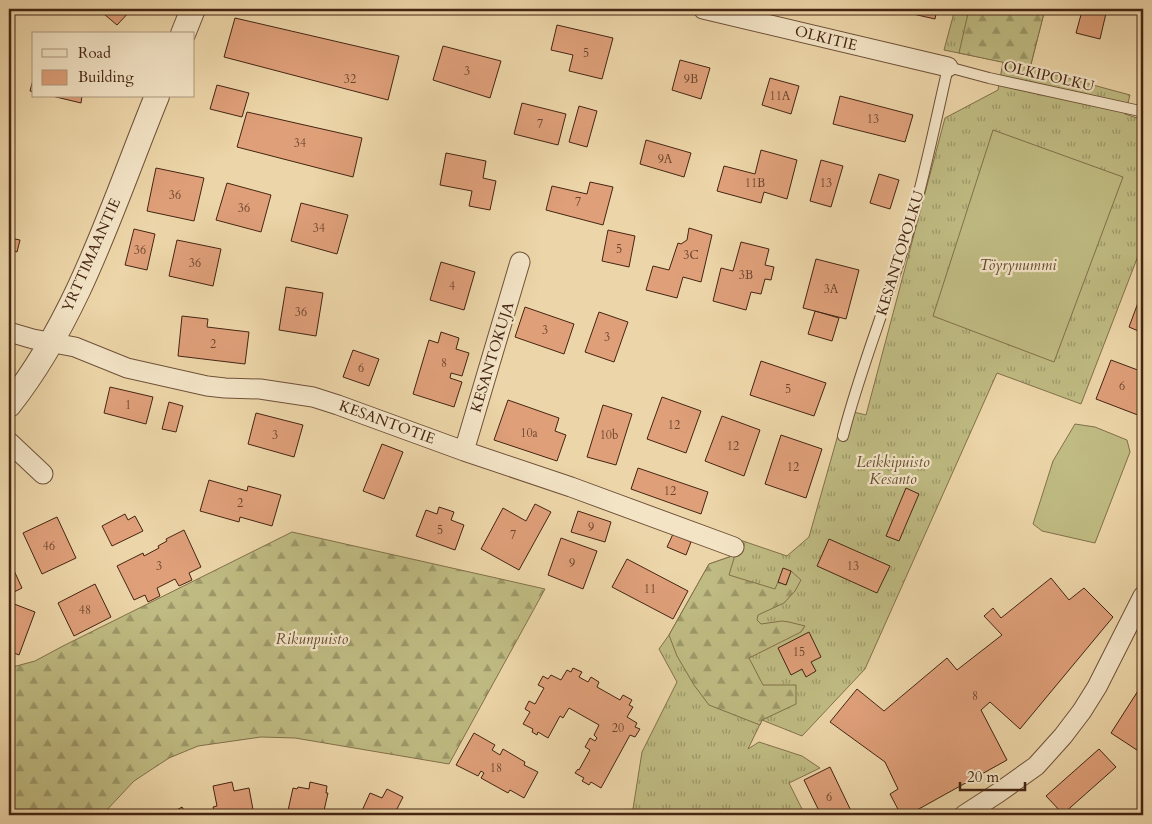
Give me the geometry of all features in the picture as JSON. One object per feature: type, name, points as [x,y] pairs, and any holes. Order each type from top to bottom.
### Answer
[{"type":"street","points":[[184,32],[193,9]]},
{"type":"street","name":"OLKITIE","points":[[703,9],[948,67]]},
{"type":"street","name":"YRTTIMAANTIE","points":[[9,406],[29,379],[52,342],[89,266],[156,98]]},
{"type":"street","name":"KESANTOKUJA","points":[[464,451],[520,262]]},
{"type":"street","name":"KESANTOTIE","points":[[9,332],[33,339],[75,347],[127,368],[207,386],[260,389],[313,397],[734,547]]},
{"type":"street","points":[[9,442],[43,474]]},
{"type":"street","points":[[964,815],[1036,766],[1063,736],[1097,687],[1143,596]]},
{"type":"lane","name":"OLKIPOLKU","points":[[948,67],[1143,111]]},
{"type":"lane","name":"KESANTOPOLKU","points":[[843,436],[853,399],[910,226],[948,67]]},
{"type":"green space","name":"Töyrynummi","points":[[955,9],[1045,9],[1030,68],[1130,95],[1125,114],[1143,120],[1143,243],[1081,404],[997,373],[865,669],[802,736],[762,720],[748,749],[759,742],[802,756],[820,768],[789,783],[805,815],[632,815],[642,752],[677,682],[659,649],[669,635],[709,564],[735,555],[740,540],[787,556],[809,537],[845,410],[866,415],[945,118],[998,90],[1003,62],[944,50]]},
{"type":"green space","points":[[969,9],[1045,9],[1030,68],[959,53]]},
{"type":"green space","points":[[993,130],[1123,177],[1054,362],[933,316]]},
{"type":"green space","points":[[1075,424],[1095,427],[1127,440],[1130,452],[1095,543],[1042,531],[1033,524],[1053,461]]},
{"type":"green space","name":"Rikunpuisto","points":[[292,532],[545,589],[449,764],[295,738],[261,737],[198,746],[169,758],[134,781],[102,815],[9,815],[9,668],[35,661]]},
{"type":"green space","points":[[735,555],[729,575],[775,589],[778,582],[786,585],[791,571],[801,580],[795,591],[784,603],[758,615],[757,620],[761,624],[782,621],[805,626],[801,632],[749,658],[763,685],[796,685],[796,704],[762,720],[760,725],[709,705],[694,685],[677,656],[669,635],[709,564]]},
{"type":"building","points":[[98,9],[132,9],[117,25]]},
{"type":"building","points":[[891,9],[937,9],[935,19]]},
{"type":"building","points":[[1074,9],[1107,9],[1100,39],[1076,33],[1082,11]]},
{"type":"building","points":[[235,18],[399,56],[388,100],[224,57]]},
{"type":"building","points":[[557,25],[613,38],[602,79],[569,71],[573,55],[551,50]]},
{"type":"building","points":[[1143,28],[1143,52],[1138,29]]},
{"type":"building","points":[[443,46],[501,61],[490,98],[433,80]]},
{"type":"building","points":[[680,60],[710,68],[701,99],[672,90]]},
{"type":"building","points":[[770,78],[799,86],[791,114],[762,105]]},
{"type":"building","points":[[217,85],[249,93],[242,117],[210,109]]},
{"type":"building","points":[[840,96],[913,115],[905,142],[833,124]]},
{"type":"building","points":[[60,98],[82,98],[81,103]]},
{"type":"building","points":[[522,103],[566,114],[558,145],[514,134]]},
{"type":"building","points":[[579,106],[597,111],[587,147],[569,142]]},
{"type":"building","points":[[247,112],[362,138],[353,177],[237,147]]},
{"type":"building","points":[[9,115],[14,116],[9,138]]},
{"type":"building","points":[[646,140],[691,153],[684,177],[640,164]]},
{"type":"building","points":[[761,150],[797,160],[787,199],[764,192],[761,203],[717,191],[724,166],[755,174]]},
{"type":"building","points":[[446,153],[486,161],[483,178],[496,181],[490,210],[469,206],[472,191],[440,185]]},
{"type":"building","points":[[821,160],[843,166],[831,207],[810,201]]},
{"type":"building","points":[[156,168],[204,178],[194,221],[147,211]]},
{"type":"building","points":[[879,174],[899,180],[890,209],[870,203]]},
{"type":"building","points":[[590,182],[613,187],[603,225],[546,210],[552,186],[587,194]]},
{"type":"building","points":[[227,183],[271,195],[261,232],[216,220]]},
{"type":"building","points":[[301,203],[348,215],[337,254],[291,241]]},
{"type":"building","points":[[689,228],[712,235],[701,282],[683,277],[677,298],[646,290],[653,266],[669,270],[678,243],[681,244],[687,240]]},
{"type":"building","points":[[134,229],[155,234],[147,270],[125,265]]},
{"type":"building","points":[[608,230],[635,236],[629,267],[602,261]]},
{"type":"building","points":[[9,235],[11,235],[10,238],[20,240],[17,252],[9,250]]},
{"type":"building","points":[[177,240],[221,249],[213,286],[169,276]]},
{"type":"building","points":[[741,242],[769,249],[765,265],[774,267],[771,280],[765,279],[761,294],[751,292],[746,310],[713,301],[721,268],[733,271]]},
{"type":"building","points":[[816,259],[859,270],[846,319],[803,308]]},
{"type":"building","points":[[441,262],[475,272],[464,310],[430,300]]},
{"type":"building","points":[[286,287],[323,293],[316,336],[279,330]]},
{"type":"building","points":[[1143,293],[1143,333],[1129,327]]},
{"type":"building","points":[[525,307],[574,324],[564,354],[515,337]]},
{"type":"building","points":[[815,311],[839,318],[832,341],[808,334]]},
{"type":"building","points":[[599,312],[628,322],[614,362],[585,352]]},
{"type":"building","points":[[182,316],[208,319],[207,327],[249,332],[245,364],[178,356]]},
{"type":"building","points":[[441,332],[459,338],[456,349],[469,353],[462,376],[451,373],[450,378],[462,382],[454,407],[413,394],[429,340],[438,343]]},
{"type":"building","points":[[353,350],[379,359],[369,386],[343,377]]},
{"type":"building","points":[[1111,360],[1143,372],[1143,417],[1096,399]]},
{"type":"building","points":[[761,361],[826,383],[814,416],[750,395]]},
{"type":"building","points":[[110,387],[153,397],[146,424],[104,413]]},
{"type":"building","points":[[662,397],[701,411],[686,453],[647,439]]},
{"type":"building","points":[[508,400],[559,418],[555,431],[566,435],[557,461],[494,440]]},
{"type":"building","points":[[169,402],[183,406],[176,432],[162,429]]},
{"type":"building","points":[[603,405],[632,414],[616,465],[587,457]]},
{"type":"building","points":[[256,413],[303,425],[294,457],[248,444]]},
{"type":"building","points":[[722,416],[760,430],[744,476],[705,461]]},
{"type":"building","points":[[781,435],[822,449],[806,498],[765,484]]},
{"type":"building","points":[[382,444],[403,452],[384,499],[363,491]]},
{"type":"building","points":[[638,468],[708,492],[701,514],[631,489]]},
{"type":"building","points":[[209,480],[247,491],[248,486],[281,495],[272,526],[240,517],[239,522],[200,511]]},
{"type":"building","points":[[906,488],[919,494],[899,541],[886,536]]},
{"type":"building","points":[[535,504],[551,512],[519,570],[481,549],[503,508],[526,521]]},
{"type":"building","points":[[439,507],[454,512],[451,520],[464,525],[455,550],[416,536],[426,510],[437,514]]},
{"type":"building","points":[[578,511],[611,522],[605,542],[571,532]]},
{"type":"building","points":[[125,514],[128,520],[135,516],[143,531],[112,546],[102,526]]},
{"type":"building","points":[[57,517],[76,558],[42,574],[23,533]]},
{"type":"building","points":[[184,530],[201,567],[189,573],[192,580],[179,586],[175,579],[157,588],[160,596],[148,602],[145,595],[134,600],[117,566],[143,553],[144,556],[159,548],[158,546],[167,541],[166,539]]},
{"type":"building","points":[[673,534],[691,542],[686,555],[667,547]]},
{"type":"building","points":[[561,538],[597,551],[583,589],[548,575]]},
{"type":"building","points":[[829,539],[890,566],[877,593],[817,566]]},
{"type":"building","points":[[627,559],[688,591],[673,619],[612,587]]},
{"type":"building","points":[[11,564],[22,588],[10,594],[9,565]]},
{"type":"building","points":[[783,568],[791,571],[786,585],[778,582]]},
{"type":"building","points":[[1051,578],[1069,600],[1084,588],[1113,617],[1020,729],[990,702],[981,710],[1007,760],[908,815],[901,815],[890,794],[898,789],[885,762],[830,722],[857,689],[884,711],[947,658],[957,670],[1002,635],[984,616],[993,608],[1001,618]]},
{"type":"building","points":[[95,584],[111,617],[74,636],[58,603]]},
{"type":"building","points":[[9,602],[35,612],[19,655],[9,651]]},
{"type":"building","points":[[809,632],[821,657],[811,662],[816,671],[806,677],[802,669],[791,675],[778,648]]},
{"type":"building","points":[[573,668],[582,672],[579,677],[588,682],[591,677],[599,682],[597,687],[620,700],[623,695],[632,700],[629,705],[633,707],[627,717],[637,723],[635,727],[640,729],[635,737],[630,735],[601,788],[591,782],[589,785],[582,781],[584,778],[575,773],[579,770],[590,750],[585,747],[590,738],[595,741],[597,738],[594,735],[599,725],[569,708],[563,718],[560,716],[548,738],[538,732],[537,735],[532,732],[533,729],[523,724],[530,712],[525,709],[529,701],[535,704],[544,688],[538,685],[543,676],[548,679],[551,675],[561,680],[567,670],[571,672]]},
{"type":"building","points":[[1143,683],[1143,754],[1111,733]]},
{"type":"building","points":[[474,733],[495,745],[492,750],[500,755],[503,749],[525,762],[524,765],[538,772],[524,798],[510,790],[508,793],[481,778],[484,773],[481,771],[478,776],[456,765]]},
{"type":"building","points":[[1099,749],[1116,767],[1063,814],[1046,796]]},
{"type":"building","points":[[830,767],[853,815],[821,815],[804,780]]},
{"type":"building","points":[[232,782],[234,791],[249,788],[254,815],[215,815],[213,807],[217,806],[213,786]]},
{"type":"building","points":[[310,782],[327,786],[326,793],[328,793],[323,815],[287,815],[293,788],[309,789]]},
{"type":"building","points":[[387,789],[403,797],[394,815],[360,815],[370,793],[382,798]]},
{"type":"building","points":[[1143,806],[1143,815],[1127,815]]},
{"type":"building","points":[[182,807],[187,815],[168,815]]},
{"type":"park label","name":"Leikkipuisto Kesanto","points":[[893,470]]}]
